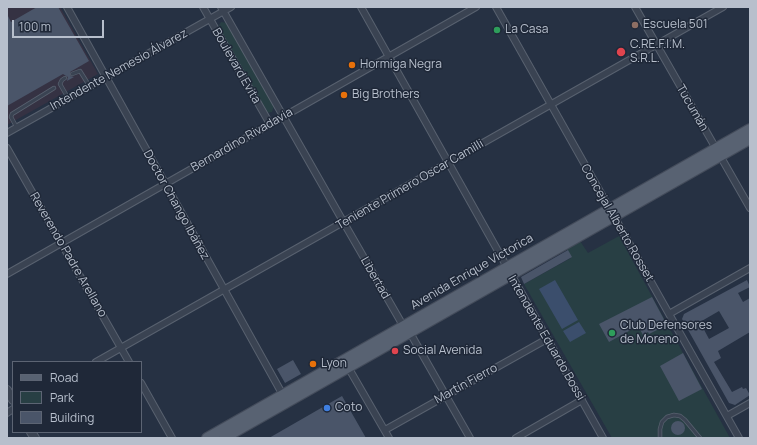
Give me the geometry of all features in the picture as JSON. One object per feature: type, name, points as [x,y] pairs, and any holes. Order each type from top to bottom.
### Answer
[{"type":"main road","name":"Avenida Enrique Victorica","points":[[224,438],[285,399],[718,152],[750,129]]},
{"type":"main road","name":"Avenida Enrique Victorica","points":[[718,152],[750,139]]},
{"type":"main road","name":"Avenida Enrique Victorica","points":[[207,438],[348,367],[407,329]]},
{"type":"street","name":"Doctor Chango Ibáñez","points":[[67,7],[164,184],[285,399]]},
{"type":"street","name":"Boulevard Evita","points":[[203,7],[270,124]]},
{"type":"street","name":"Intendente Nemesio Álvarez","points":[[7,133],[210,19],[223,9],[231,7]]},
{"type":"street","name":"Intendente Eduardo Bossi","points":[[361,7],[603,438]]},
{"type":"street","name":"Bernardino Rivadavia","points":[[7,274],[476,7]]},
{"type":"street","name":"Concejal Alberto Rosset","points":[[496,7],[739,438]]},
{"type":"street","name":"Tucumán","points":[[635,7],[750,208]]},
{"type":"street","name":"Teniente Primero Oscar Camilli","points":[[98,361],[344,223],[448,162],[723,7]]},
{"type":"street","name":"Boulevard Evita","points":[[223,9],[283,116]]},
{"type":"street","name":"Libertad","points":[[283,116],[470,438]]},
{"type":"street","name":"Reverendo Padre Arellano","points":[[7,148],[128,361]]},
{"type":"street","points":[[669,314],[750,268]]},
{"type":"street","name":"Martín Fierro","points":[[385,430],[547,339]]},
{"type":"street","points":[[348,367],[389,438]]},
{"type":"street","points":[[142,385],[172,438]]},
{"type":"street","points":[[516,438],[582,400]]},
{"type":"street","points":[[727,416],[750,403]]},
{"type":"lane","points":[[72,74],[80,71],[90,87]]},
{"type":"lane","points":[[65,78],[60,84],[69,99]]},
{"type":"lane","points":[[16,128],[11,117],[12,114],[54,88]]},
{"type":"lane","points":[[660,438],[662,422],[667,417],[674,415],[680,416],[685,420],[700,438]]},
{"type":"shaded area","points":[[7,7],[60,7],[98,74],[7,125]]},
{"type":"green space","points":[[221,22],[228,23],[274,106],[272,112],[266,113],[218,27]]},
{"type":"green space","name":"Club Defensores de Moreno","points":[[619,236],[730,438],[612,438],[524,284],[571,258],[567,249],[580,241],[588,253]]},
{"type":"water","points":[[555,280],[578,320],[562,329],[539,289]]},
{"type":"water","points":[[579,322],[586,333],[570,342],[563,331]]},
{"type":"building","points":[[37,7],[58,7],[89,61],[70,72],[70,76],[74,77],[67,81],[68,77],[63,74],[7,106],[7,14],[11,22]]},
{"type":"building","points":[[568,250],[572,257],[524,284],[521,277]]},
{"type":"building","points":[[747,280],[750,287],[738,293],[743,302],[750,298],[750,332],[718,351],[721,358],[714,362],[732,392],[742,387],[743,389],[746,388],[750,395],[735,405],[729,403],[682,319],[684,314]],"holes":[[[719,311],[729,328],[709,339],[700,322]]]},
{"type":"building","points":[[652,297],[667,325],[649,334],[648,332],[643,335],[638,326],[609,342],[599,324]]},
{"type":"building","points":[[683,353],[702,389],[679,401],[660,366]]},
{"type":"building","points":[[293,360],[301,374],[285,383],[277,369]]},
{"type":"building","points":[[342,396],[366,438],[269,438]]},
{"type":"building","points":[[675,421],[681,421],[685,425],[685,431],[681,435],[675,435],[671,431],[671,425]]},
{"type":"place","name":"Escuela 501","points":[[635,25]]},
{"type":"place","name":"La Casa","points":[[497,30]]},
{"type":"place","name":"C.RE.F.I.M. S.R.L.","points":[[621,52]]},
{"type":"place","name":"Hormiga Negra","points":[[352,65]]},
{"type":"place","name":"Big Brothers","points":[[344,95]]},
{"type":"place","name":"Club Defensores de Moreno","points":[[612,333]]},
{"type":"place","name":"Social Avenida","points":[[395,351]]},
{"type":"place","name":"Lyon","points":[[313,364]]},
{"type":"place","name":"Coto","points":[[327,408]]}]
